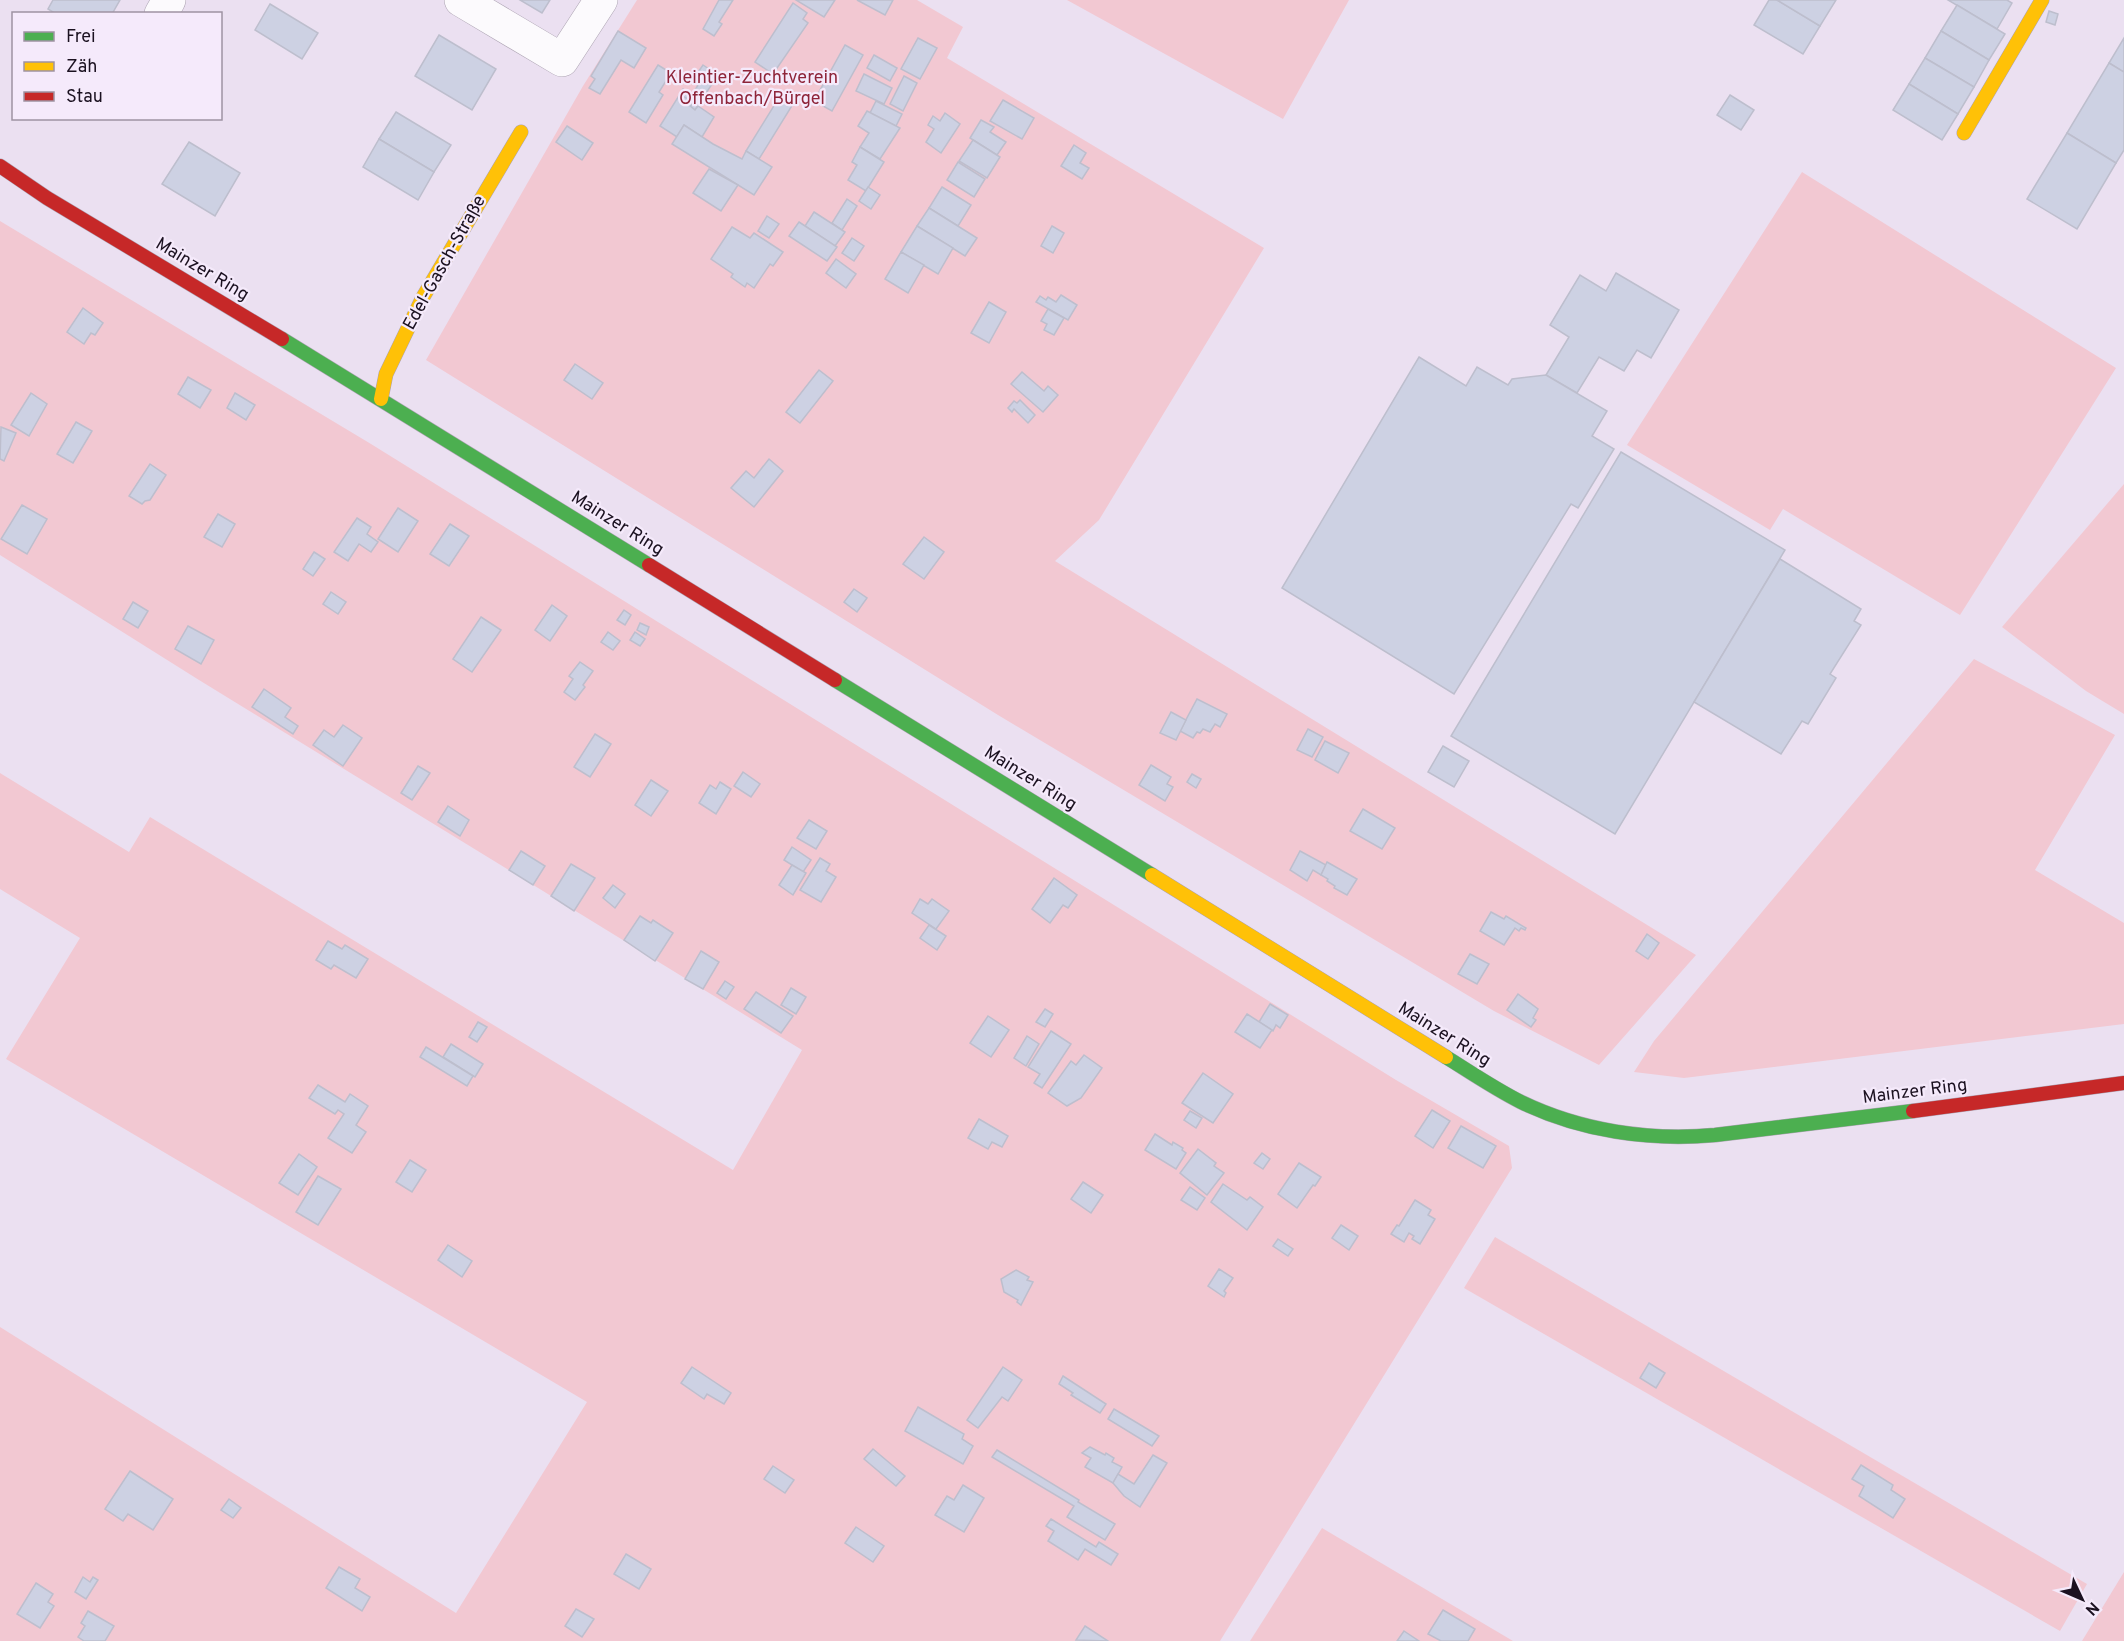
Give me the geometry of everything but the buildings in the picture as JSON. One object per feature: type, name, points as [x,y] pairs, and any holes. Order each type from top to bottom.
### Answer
[{"type":"street","points":[[461,0],[562,60],[601,0]]},
{"type":"street","points":[[1964,133],[2042,0]]},
{"type":"street","name":"Edel-Gasch-Straße","points":[[381,399],[386,374],[423,297],[521,132]]},
{"type":"street","name":"Mainzer Ring","points":[[0,166],[66,210],[381,399],[1471,1073],[1547,1114],[1592,1126],[1638,1134],[1685,1137],[1748,1132],[2124,1083]]},
{"type":"green space","name":"Kleintier-Zuchtverein Offenbach/Bürgel","points":[[637,0],[917,0],[963,27],[947,58],[1264,248],[1099,520],[1055,561],[1696,955],[1599,1065],[1494,1011],[998,715],[426,360],[583,86]]},
{"type":"green space","points":[[1067,0],[1349,0],[1283,119]]},
{"type":"green space","points":[[1802,172],[2116,368],[1960,615],[1783,509],[1770,530],[1627,445]]},
{"type":"green space","points":[[0,221],[371,444],[1396,1080],[1509,1146],[1512,1168],[1220,1641],[0,1641],[0,1327],[456,1613],[587,1402],[6,1059],[80,938],[0,889],[0,773],[129,852],[150,817],[733,1170],[802,1050],[199,680],[0,555]]},
{"type":"green space","points":[[2124,484],[2124,714],[2086,691],[2002,627]]},
{"type":"green space","points":[[1974,659],[2115,735],[2035,870],[2124,923],[2124,1024],[1684,1078],[1634,1072],[1654,1041]]},
{"type":"green space","points":[[1495,1237],[2087,1584],[2060,1631],[1464,1288]]},
{"type":"green space","points":[[1322,1528],[1513,1641],[1250,1641]]},
{"type":"green space","points":[[2124,1572],[2124,1641],[2082,1641]]},
{"type":"traffic: fast","points":[[282,339],[649,565]]},
{"type":"traffic: fast","points":[[835,680],[1152,875]]},
{"type":"traffic: fast","points":[[1446,1057],[1502,1092],[1544,1112],[1591,1127],[1640,1135],[1715,1135],[1913,1111]]},
{"type":"traffic: slow","points":[[1964,133],[2042,0]]},
{"type":"traffic: slow","points":[[381,399],[386,374],[423,297],[521,132]]},
{"type":"traffic: slow","points":[[1152,875],[1446,1057]]},
{"type":"traffic: jam","points":[[0,166],[47,198],[282,339]]},
{"type":"traffic: jam","points":[[649,565],[835,680]]},
{"type":"traffic: jam","points":[[1913,1111],[2124,1083]]}]
